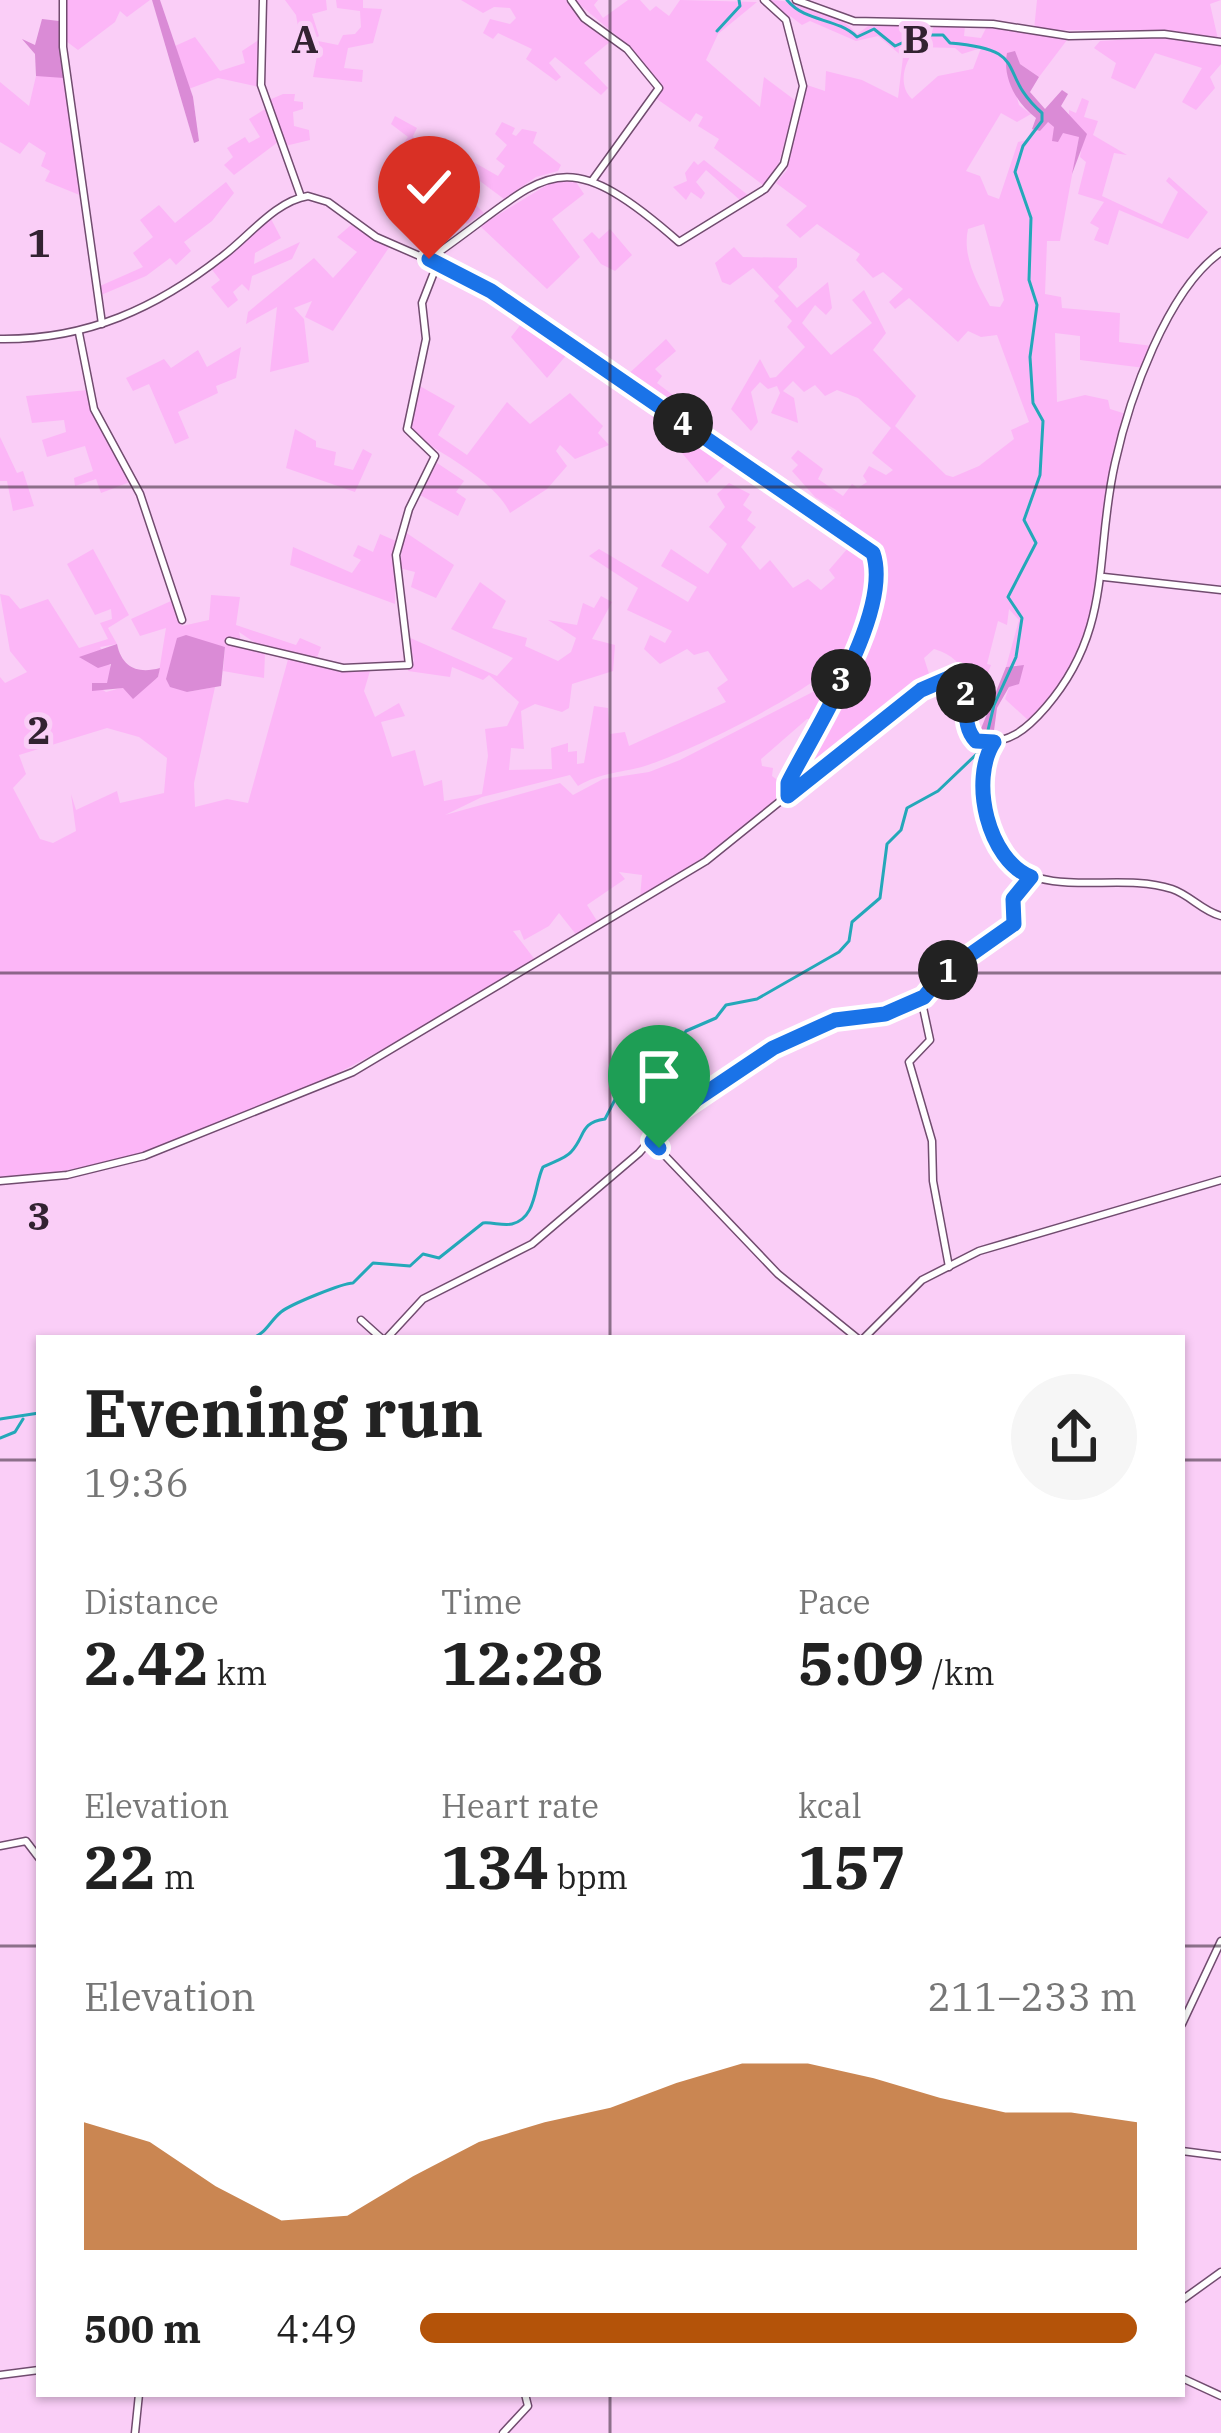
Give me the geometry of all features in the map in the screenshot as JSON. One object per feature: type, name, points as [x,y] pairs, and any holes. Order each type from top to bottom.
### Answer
[{"type":"street","points":[[63,0],[63,47],[102,324]]},
{"type":"street","points":[[263,0],[261,85],[301,197]]},
{"type":"street","points":[[571,0],[584,18],[627,49],[658,88],[592,181]]},
{"type":"street","points":[[229,640],[344,668],[409,665],[397,555],[409,509],[435,457],[432,448],[408,435],[407,424],[425,345],[422,303],[434,260],[539,179],[592,181],[633,200],[680,242],[771,183],[784,164],[802,86],[786,20],[764,0]]},
{"type":"street","points":[[796,0],[854,21],[993,24],[1070,36],[1164,34],[1221,42]]},
{"type":"street","points":[[0,339],[79,333],[164,299],[301,197],[320,198],[366,232],[434,260],[491,291],[873,553],[878,576],[875,596],[835,695],[788,783],[788,796]]},
{"type":"street","points":[[989,742],[1025,729],[1073,673],[1104,577],[1112,482],[1124,426],[1178,299],[1196,273],[1221,252]]},
{"type":"street","points":[[79,333],[94,410],[140,494],[182,620]]},
{"type":"street","points":[[1104,577],[1221,590]]},
{"type":"street","points":[[0,1181],[67,1175],[144,1156],[353,1072],[643,902],[732,843],[897,707],[949,674],[964,682],[966,727],[989,742]]},
{"type":"street","points":[[989,742],[983,762],[984,810],[1005,860],[1031,877],[1076,883],[1120,879],[1175,890],[1221,916]]},
{"type":"street","points":[[387,1335],[423,1299],[532,1244],[652,1141],[670,1117],[773,1048],[835,1020],[885,1014],[921,998],[943,974],[1014,924],[1013,899],[1031,877]]},
{"type":"street","points":[[921,998],[930,1040],[909,1062],[932,1141],[933,1181],[949,1267]]},
{"type":"street","points":[[652,1141],[778,1274],[856,1335]]},
{"type":"street","points":[[863,1335],[922,1280],[979,1250],[1221,1180]]},
{"type":"street","points":[[361,1321],[380,1335]]},
{"type":"street","points":[[0,1846],[26,1841],[36,1854]]},
{"type":"street","points":[[1185,2018],[1221,1941]]},
{"type":"street","points":[[1185,2151],[1221,2156]]},
{"type":"street","points":[[1185,2298],[1221,2272]]},
{"type":"street","points":[[0,2375],[36,2370]]},
{"type":"street","points":[[1185,2379],[1221,2396]]},
{"type":"street","points":[[135,2433],[140,2397]]},
{"type":"street","points":[[503,2433],[528,2406],[526,2397]]},
{"type":"shaded area","points":[[67,0],[150,0],[127,17],[120,11],[115,22],[78,50],[66,41]]},
{"type":"shaded area","points":[[152,0],[160,0],[193,97],[199,141],[194,143]]},
{"type":"shaded area","points":[[285,0],[326,0],[327,10],[312,14],[319,36],[313,40],[338,45],[343,35],[355,34],[361,27],[360,11],[337,8],[336,0],[363,0],[363,8],[382,9],[373,43],[348,48],[344,68],[363,70],[362,82],[313,77],[318,51],[302,50],[296,15]]},
{"type":"shaded area","points":[[461,0],[568,0],[586,23],[611,41],[584,63],[608,88],[601,95],[555,57],[549,63],[561,77],[556,81],[526,59],[532,49],[498,33],[493,39],[483,33],[490,19],[510,24],[516,18],[510,8],[494,7],[483,13]]},
{"type":"shaded area","points":[[574,0],[598,0],[594,5],[603,18],[628,0],[640,0],[650,11],[656,6],[669,16],[680,0],[757,2],[718,34],[706,60],[760,107],[764,77],[796,101],[777,170],[763,185],[714,148],[719,139],[698,126],[703,117],[696,113],[690,122],[654,97],[660,83],[630,47]]},
{"type":"shaded area","points":[[767,0],[816,9],[857,34],[871,24],[917,25],[917,35],[932,32],[934,25],[965,26],[964,36],[981,38],[987,26],[1067,40],[1039,77],[1020,64],[1010,71],[1019,105],[1031,114],[1017,122],[1001,113],[966,171],[980,176],[988,195],[999,199],[1018,142],[1027,140],[1032,129],[1040,131],[1047,121],[1062,133],[1074,132],[1079,137],[1060,241],[1047,241],[1045,294],[1061,297],[1062,308],[1120,313],[1119,342],[1153,346],[1145,368],[1080,360],[1080,336],[1055,333],[1057,402],[1085,395],[1108,400],[1110,409],[1126,414],[1091,618],[1081,649],[1058,689],[1029,721],[1005,699],[1017,665],[1006,667],[1019,620],[1009,609],[1007,625],[998,621],[987,664],[991,665],[969,722],[962,668],[934,649],[924,658],[931,680],[789,791],[833,707],[879,590],[873,551],[837,521],[841,513],[815,497],[792,471],[798,465],[791,458],[798,450],[823,469],[818,479],[843,496],[852,484],[858,488],[867,482],[863,476],[869,466],[886,475],[893,470],[872,453],[891,428],[858,398],[837,390],[825,396],[815,385],[804,392],[793,381],[783,391],[794,398],[798,423],[771,413],[780,393],[777,386],[768,389],[760,382],[751,392],[758,422],[751,431],[731,409],[760,359],[770,378],[776,377],[805,347],[787,327],[792,321],[774,301],[779,296],[753,268],[730,285],[722,282],[715,263],[734,247],[743,257],[797,258],[797,267],[778,287],[797,308],[828,282],[832,308],[826,315],[815,305],[802,323],[831,355],[872,323],[852,300],[864,290],[886,333],[873,350],[916,396],[895,426],[946,475],[953,477],[979,466],[1014,439],[1011,430],[1029,422],[997,335],[981,337],[968,331],[958,342],[909,298],[895,309],[889,302],[903,289],[883,272],[873,278],[856,260],[860,254],[817,224],[800,238],[786,225],[807,206],[776,183],[787,170],[807,85],[825,91],[826,71],[862,80],[898,98],[903,57],[878,36],[856,41],[810,21],[802,25],[790,16],[789,21]],"holes":[[[918,47],[955,48],[962,54],[981,48],[973,69],[938,76],[912,99],[904,73]],[[984,224],[1004,300],[1000,307],[990,306],[969,259],[968,229]]]},
{"type":"shaded area","points":[[1037,0],[1221,0],[1210,4],[1218,39],[1157,30],[1034,30]]},
{"type":"shaded area","points":[[42,19],[59,21],[64,78],[36,76],[35,54],[22,39],[35,45]]},
{"type":"shaded area","points":[[195,37],[220,71],[245,63],[242,51],[260,39],[259,87],[218,78],[186,90],[175,46]]},
{"type":"shaded area","points":[[1173,37],[1221,44],[1221,64],[1210,77],[1215,88],[1196,110],[1182,102],[1202,68],[1155,53],[1135,89],[1111,78],[1116,63],[1094,48],[1100,41]]},
{"type":"shaded area","points":[[1015,51],[1020,64],[1039,77],[1030,92],[1045,109],[1062,90],[1068,94],[1061,106],[1087,134],[1072,174],[1079,137],[1063,133],[1058,142],[1052,141],[1054,127],[1048,122],[1040,131],[1032,129],[1036,118],[1017,97],[1007,71],[1007,53]]},
{"type":"shaded area","points":[[36,76],[64,78],[82,196],[45,181],[50,171],[41,166],[46,153],[29,142],[20,154],[0,142],[0,82],[29,106]]},
{"type":"shaded area","points":[[295,94],[294,101],[303,102],[303,109],[293,112],[294,126],[309,130],[310,140],[285,146],[269,100]]},
{"type":"shaded area","points":[[1082,98],[1089,101],[1084,117],[1098,121],[1093,135],[1127,155],[1114,153],[1102,196],[1162,224],[1178,192],[1166,181],[1169,177],[1208,212],[1188,239],[1119,210],[1108,245],[1094,240],[1099,228],[1090,223],[1104,202],[1078,194],[1086,162],[1080,157],[1083,137],[1069,119],[1069,110],[1076,113]]},
{"type":"shaded area","points":[[265,109],[278,142],[234,175],[224,165],[233,157],[227,148],[245,137],[249,143],[260,137],[249,119]]},
{"type":"shaded area","points":[[395,116],[417,128],[413,136],[421,153],[431,145],[464,169],[470,160],[498,176],[505,166],[496,159],[507,145],[495,134],[502,122],[515,128],[512,134],[516,136],[522,129],[537,132],[533,143],[561,165],[558,171],[536,177],[504,199],[465,170],[455,183],[475,198],[473,202],[484,213],[467,224],[448,210],[456,197],[396,153],[408,137],[391,124]]},
{"type":"shaded area","points":[[704,160],[749,196],[741,201],[706,170],[696,182],[705,193],[701,199],[691,192],[686,200],[673,187],[687,181],[685,173],[694,161],[698,165]]},
{"type":"shaded area","points":[[555,180],[576,182],[584,194],[552,219],[580,257],[547,289],[480,226]]},
{"type":"shaded area","points":[[226,182],[234,193],[212,221],[184,242],[191,251],[176,265],[170,258],[146,276],[101,295],[100,286],[143,267],[133,253],[153,237],[140,220],[159,205],[175,223]]},
{"type":"shaded area","points":[[271,219],[281,238],[255,253],[254,264],[300,242],[292,259],[252,276],[249,291],[242,284],[233,292],[238,300],[228,308],[211,287],[220,280],[210,267]]},
{"type":"shaded area","points":[[351,225],[390,246],[333,331],[305,317],[312,301],[294,308],[304,319],[309,362],[270,372],[277,307],[246,324],[248,312],[314,258],[333,278],[357,252],[337,237]]},
{"type":"shaded area","points":[[610,229],[632,255],[615,271],[601,264],[583,240],[592,232],[599,239]]},
{"type":"shaded area","points":[[525,319],[569,352],[547,378],[511,337]]},
{"type":"shaded area","points":[[666,339],[676,351],[655,369],[662,376],[657,383],[690,408],[681,417],[622,380]]},
{"type":"shaded area","points":[[241,347],[236,378],[216,386],[218,393],[178,412],[189,438],[175,444],[149,384],[133,391],[126,378],[164,359],[171,368],[198,350],[207,367]]},
{"type":"shaded area","points":[[418,385],[455,406],[438,435],[467,455],[507,402],[530,424],[570,393],[603,426],[598,433],[609,445],[575,459],[560,445],[556,451],[567,466],[547,489],[510,513],[481,479],[413,436],[409,426]]},
{"type":"shaded area","points":[[88,390],[98,425],[130,482],[101,493],[96,479],[75,486],[74,478],[93,471],[85,446],[47,457],[42,440],[66,432],[64,420],[32,423],[26,396]]},
{"type":"shaded area","points":[[633,394],[732,458],[707,483]]},
{"type":"shaded area","points":[[295,429],[316,441],[316,447],[336,452],[334,465],[353,470],[363,449],[372,454],[355,492],[286,468]]},
{"type":"shaded area","points":[[0,437],[17,473],[23,471],[34,506],[13,511],[7,481],[0,481]]},
{"type":"shaded area","points":[[437,463],[464,481],[456,492],[466,499],[458,516],[420,495]]},
{"type":"shaded area","points":[[729,483],[750,494],[743,505],[752,512],[747,520],[756,527],[741,547],[760,570],[770,560],[793,588],[808,579],[821,590],[835,578],[829,570],[854,541],[862,550],[872,577],[870,596],[838,659],[774,706],[667,758],[578,786],[570,775],[482,797],[445,815],[560,783],[573,795],[603,779],[649,772],[838,679],[818,719],[807,719],[761,759],[762,766],[773,768],[772,776],[784,785],[783,795],[715,850],[640,897],[642,875],[619,872],[625,879],[587,905],[599,924],[578,937],[559,913],[549,926],[524,940],[520,930],[513,931],[536,961],[345,1069],[212,1129],[143,1152],[72,1169],[0,1178],[0,677],[5,683],[27,672],[10,651],[0,594],[9,596],[20,609],[48,599],[79,648],[108,639],[100,623],[112,619],[111,609],[95,615],[67,564],[93,549],[129,615],[108,628],[117,644],[100,647],[113,671],[107,683],[92,683],[106,692],[158,678],[166,628],[140,636],[131,619],[171,601],[182,626],[209,620],[211,595],[240,597],[236,625],[296,645],[300,638],[321,647],[316,660],[264,649],[239,632],[242,644],[265,653],[264,678],[223,671],[225,647],[196,641],[178,686],[187,692],[215,687],[194,783],[195,807],[227,799],[248,803],[289,656],[325,668],[370,671],[364,691],[375,717],[399,703],[405,716],[381,722],[392,757],[415,750],[424,786],[442,780],[444,801],[482,794],[488,756],[485,729],[507,726],[519,702],[489,675],[483,680],[452,667],[450,677],[408,671],[414,661],[408,637],[497,676],[513,658],[451,629],[480,582],[506,601],[492,628],[527,638],[525,646],[558,661],[571,652],[576,638],[548,620],[577,625],[583,603],[594,608],[601,596],[612,602],[592,639],[615,645],[613,671],[572,684],[569,708],[562,712],[535,704],[521,711],[524,749],[511,748],[509,770],[552,769],[551,748],[568,743],[568,752],[577,751],[577,764],[584,763],[594,706],[608,708],[610,734],[625,732],[629,746],[726,702],[717,688],[728,680],[708,651],[694,655],[687,649],[660,664],[644,649],[650,635],[665,643],[672,631],[627,610],[638,588],[589,556],[599,549],[688,602],[697,587],[661,566],[671,549],[708,574],[727,544],[709,527],[725,507],[717,494]],"holes":[[[107,728],[139,737],[167,758],[164,793],[120,803],[117,791],[76,810],[71,794],[76,831],[53,843],[40,839],[13,788],[26,774],[19,755]]]},
{"type":"shaded area","points":[[405,532],[454,565],[436,598],[411,587],[415,572],[399,568]]},
{"type":"shaded area","points":[[380,534],[396,541],[395,604],[290,565],[293,547],[352,573],[361,560],[353,556],[358,545],[373,552]]},
{"type":"shaded area","points":[[186,635],[225,647],[221,686],[187,692],[170,687],[166,679],[177,638]]},
{"type":"shaded area","points":[[117,644],[132,667],[160,668],[158,677],[133,699],[123,688],[92,691],[92,683],[107,683],[111,664],[98,668],[79,657]]},
{"type":"shaded area","points":[[1024,665],[1019,684],[1009,687],[997,708],[993,738],[978,736],[1006,667]]},
{"type":"waterway","points":[[717,31],[740,6],[739,0]]},
{"type":"waterway","points":[[258,1335],[287,1308],[353,1283],[373,1263],[410,1266],[423,1254],[439,1258],[483,1223],[520,1221],[530,1208],[543,1167],[568,1154],[587,1127],[605,1119],[622,1086],[679,1042],[686,1031],[716,1018],[726,1005],[757,999],[839,952],[849,941],[852,922],[880,898],[887,844],[901,830],[907,808],[938,791],[984,747],[994,705],[1016,657],[1022,618],[1008,597],[1036,543],[1024,520],[1040,475],[1043,421],[1033,403],[1030,357],[1037,305],[1029,280],[1031,218],[1015,172],[1042,113],[1003,57],[993,51],[950,43],[943,35],[920,35],[895,46],[874,29],[857,37],[803,13],[787,0]]},
{"type":"waterway","points":[[0,1419],[36,1413]]},
{"type":"waterway","points":[[0,1438],[15,1432],[23,1419]]},
{"type":"route","points":[[429,259],[491,291],[571,349],[828,517],[873,553],[878,568],[875,596],[835,695],[788,783],[788,796],[897,707],[949,674],[958,674],[966,687],[968,731],[976,741],[994,742],[983,762],[987,818],[1005,860],[1031,877],[1013,899],[1014,924],[943,974],[924,997],[885,1014],[835,1020],[773,1048],[722,1078],[711,1091],[662,1124],[652,1141],[659,1148]]}]
